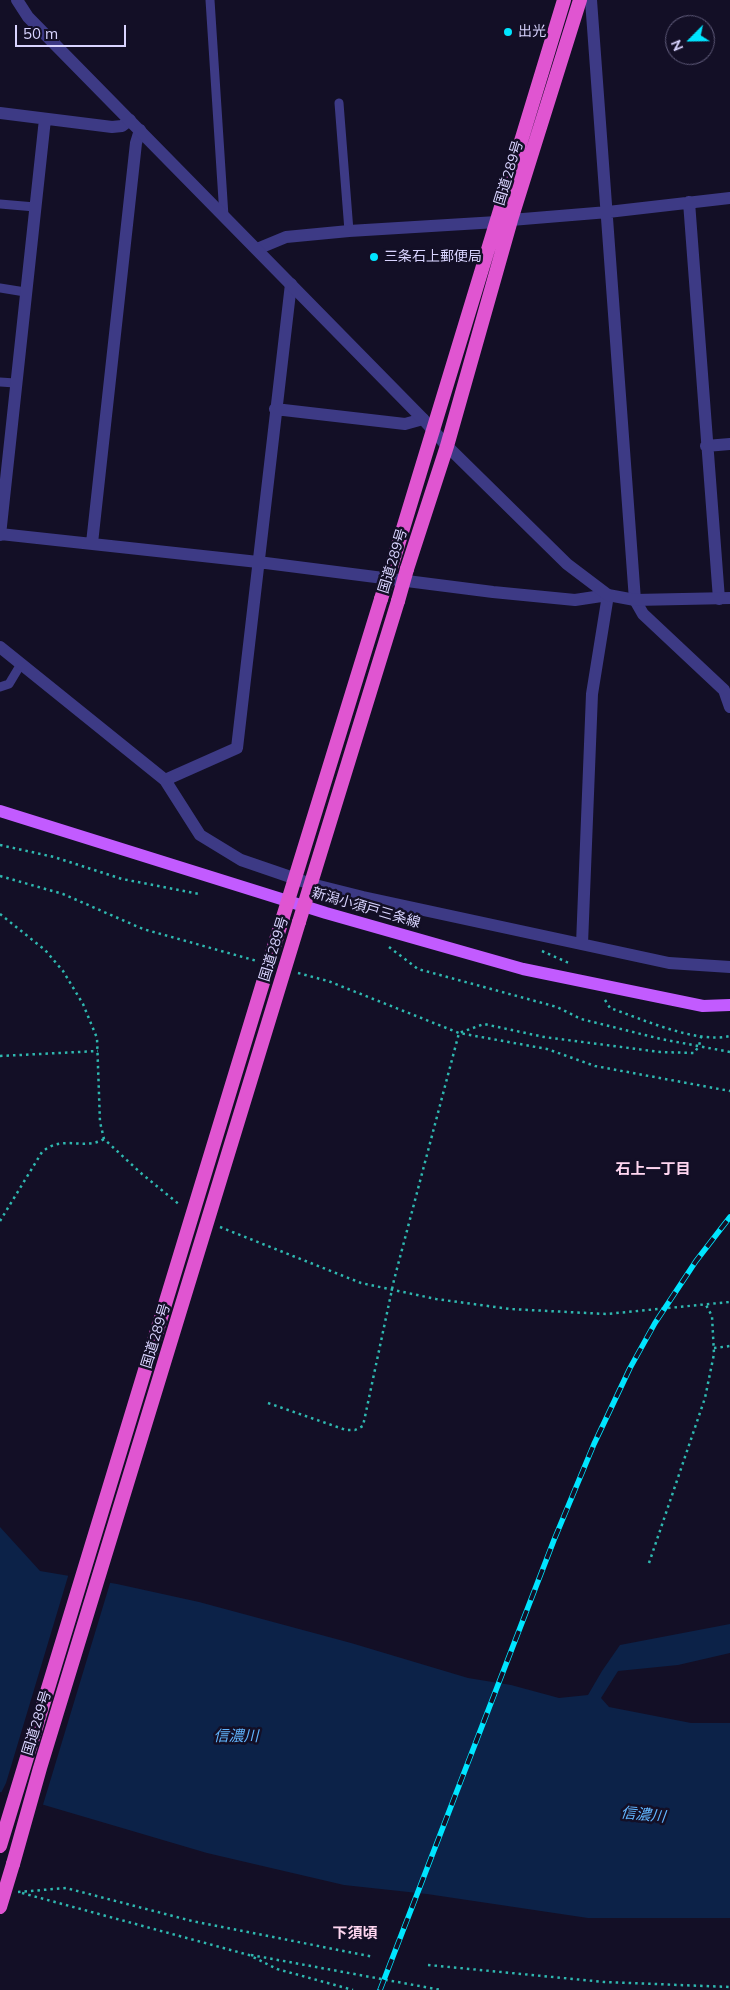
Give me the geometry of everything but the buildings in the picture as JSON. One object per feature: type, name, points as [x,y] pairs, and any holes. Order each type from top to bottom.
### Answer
[{"type":"highway","name":"国道289号","points":[[0,1907],[46,1749],[303,906],[447,446],[504,221],[564,0]]},
{"type":"highway","name":"国道289号","points":[[0,1846],[381,599],[434,431],[580,0]]},
{"type":"main road","name":"新潟小須戸三条線","points":[[0,811],[303,906],[523,969],[703,1006],[730,1005]]},
{"type":"street","points":[[17,0],[28,17],[257,249],[447,446],[567,564],[608,595]]},
{"type":"street","points":[[591,0],[636,600],[644,614],[724,690],[730,707]]},
{"type":"street","points":[[0,113],[112,127],[122,126],[130,120]]},
{"type":"street","points":[[44,119],[0,534],[258,562],[493,592],[575,600],[590,600],[608,595],[636,600],[724,598],[706,446],[689,202]]},
{"type":"street","points":[[92,543],[136,143],[140,130]]},
{"type":"street","points":[[257,249],[286,237],[608,212],[730,198]]},
{"type":"street","points":[[165,780],[237,748],[291,284]]},
{"type":"street","points":[[275,409],[405,424],[423,419]]},
{"type":"street","points":[[706,446],[730,444]]},
{"type":"street","points":[[582,944],[592,694],[608,595]]},
{"type":"street","points":[[0,647],[165,780],[200,835],[241,860],[311,884],[582,944],[669,963],[730,967]]},
{"type":"lane","points":[[210,0],[224,216]]},
{"type":"lane","points":[[339,103],[349,231]]},
{"type":"lane","points":[[0,204],[35,207]]},
{"type":"lane","points":[[0,288],[25,292]]},
{"type":"lane","points":[[0,382],[15,383]]},
{"type":"lane","points":[[0,687],[9,684],[21,664]]},
{"type":"path","points":[[0,845],[54,857],[122,879],[199,894]]},
{"type":"path","points":[[0,876],[63,894],[143,929],[263,963]]},
{"type":"path","points":[[0,914],[45,950],[64,971],[83,1004],[97,1038],[100,1122],[104,1139],[156,1186],[184,1208]]},
{"type":"path","points":[[389,947],[418,969],[557,1007],[581,1019],[662,1039],[730,1052]]},
{"type":"path","points":[[291,971],[328,981],[459,1034],[547,1049],[595,1066],[730,1091]]},
{"type":"path","points":[[459,1034],[484,1024],[544,1037],[660,1052],[694,1053],[699,1046],[701,1037]]},
{"type":"path","points":[[268,1404],[346,1430],[355,1430],[363,1426],[392,1290],[459,1034]]},
{"type":"path","points":[[0,1056],[98,1051]]},
{"type":"path","points":[[0,1222],[42,1152],[50,1145],[60,1142],[92,1144],[104,1139]]},
{"type":"path","points":[[219,1226],[361,1283],[436,1299],[510,1309],[596,1313],[730,1302]]},
{"type":"path","points":[[649,1563],[705,1398],[714,1354],[712,1316],[706,1305]]},
{"type":"path","points":[[714,1348],[730,1346]]},
{"type":"path","points":[[5,1892],[66,1888],[192,1921],[374,1957]]},
{"type":"path","points":[[20,1892],[249,1955],[441,1990]]},
{"type":"path","points":[[249,1955],[277,1969],[353,1990]]},
{"type":"path","points":[[428,1965],[604,1982],[730,1987]]},
{"type":"water","name":"信濃川","points":[[0,1527],[40,1571],[117,1584],[199,1602],[351,1643],[468,1678],[511,1685],[559,1698],[588,1695],[620,1645],[730,1624],[730,1653],[678,1665],[618,1671],[601,1698],[609,1707],[691,1723],[730,1723],[730,1918],[588,1918],[427,1894],[344,1885],[207,1853],[0,1792]]},
{"type":"pier","points":[[69,1573],[111,1580],[42,1808],[0,1795],[6,1783]]},
{"type":"railway","points":[[380,1990],[554,1540],[594,1444],[630,1368],[655,1323],[696,1261],[730,1217]]},
{"type":"place","name":"出光","points":[[508,32]]},
{"type":"place","name":"三条石上郵便局","points":[[374,257]]},
{"type":"district","name":"石上一丁目","points":[[653,1169]]},
{"type":"district","name":"下須頃","points":[[355,1933]]}]
